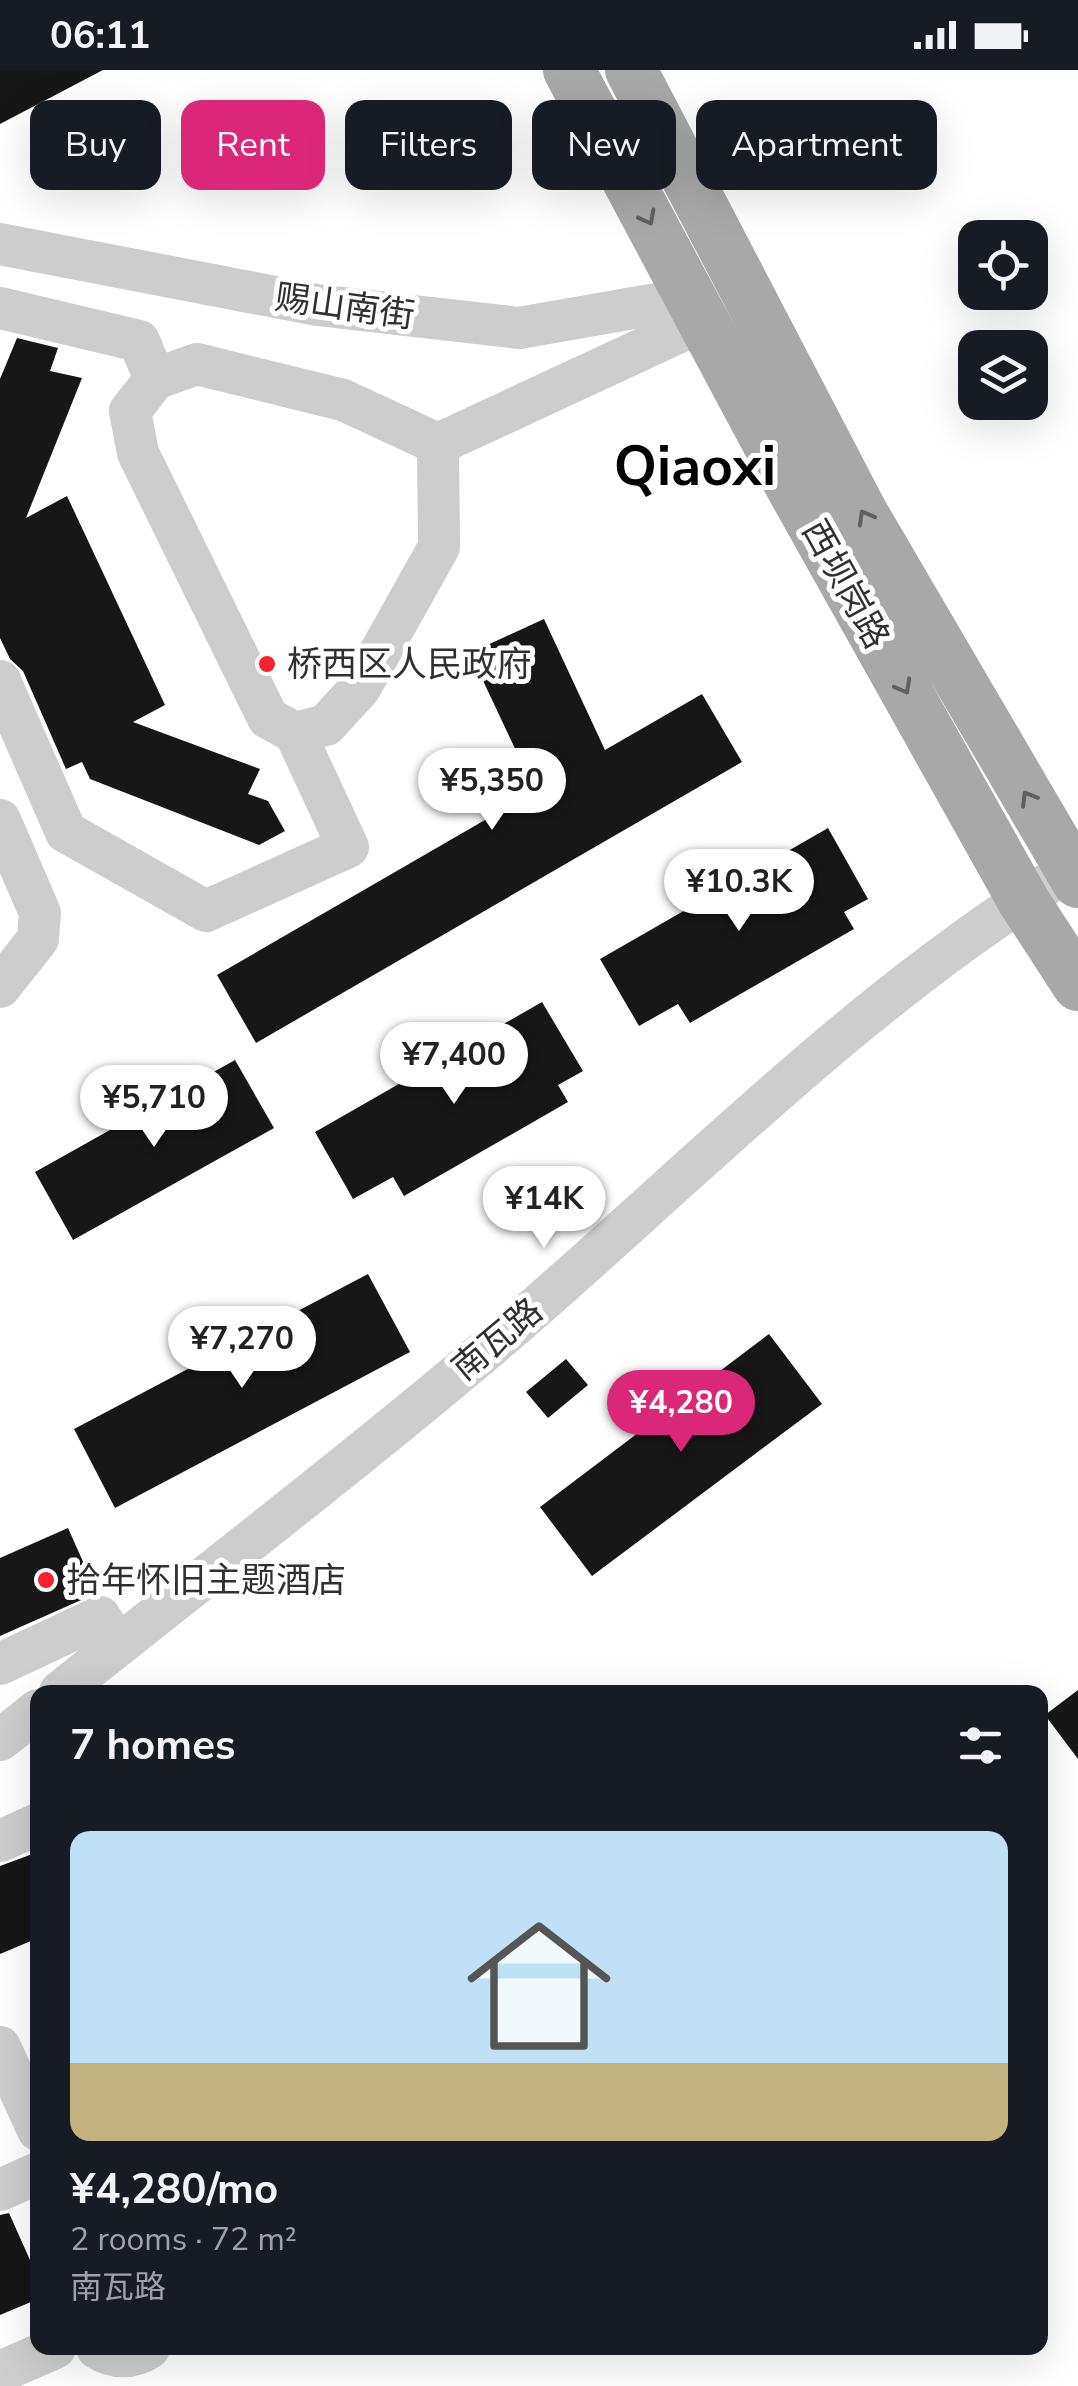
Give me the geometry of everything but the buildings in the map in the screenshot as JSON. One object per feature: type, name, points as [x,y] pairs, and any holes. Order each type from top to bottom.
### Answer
[{"type":"main road","name":"西坝岗路","points":[[569,70],[1023,900],[1078,985]]},
{"type":"main road","name":"西坝岗路","points":[[631,70],[862,512],[1074,876]]},
{"type":"street","name":"赐山南街","points":[[0,244],[318,305],[519,328],[697,309]]},
{"type":"street","points":[[0,308],[139,341],[155,379]]},
{"type":"street","points":[[438,444],[697,309]]},
{"type":"street","points":[[0,681],[66,832],[206,911],[348,847],[295,732],[268,718],[138,453],[130,411],[155,379],[197,364],[343,400],[438,444]]},
{"type":"street","points":[[295,732],[326,725],[360,688],[439,547],[438,444]]},
{"type":"street","points":[[0,820],[40,913],[38,939],[0,986]]},
{"type":"street","name":"南瓦路","points":[[69,1685],[511,1329],[870,1010],[974,930],[1023,900],[1074,876]]},
{"type":"street","points":[[0,1664],[100,1617],[118,1646]]},
{"type":"street","points":[[0,1740],[30,1716]]},
{"type":"street","points":[[0,1841],[30,1828]]},
{"type":"street","points":[[30,2036],[1,2048],[30,2112]]},
{"type":"street","points":[[0,2190],[30,2177]]},
{"type":"street","points":[[0,2372],[39,2355]]},
{"type":"place","name":"桥西区人民政府","points":[[267,664]]},
{"type":"place","name":"拾年怀旧主题酒店","points":[[46,1580]]},
{"type":"district","name":"Qiaoxi","points":[[695,466]]}]
